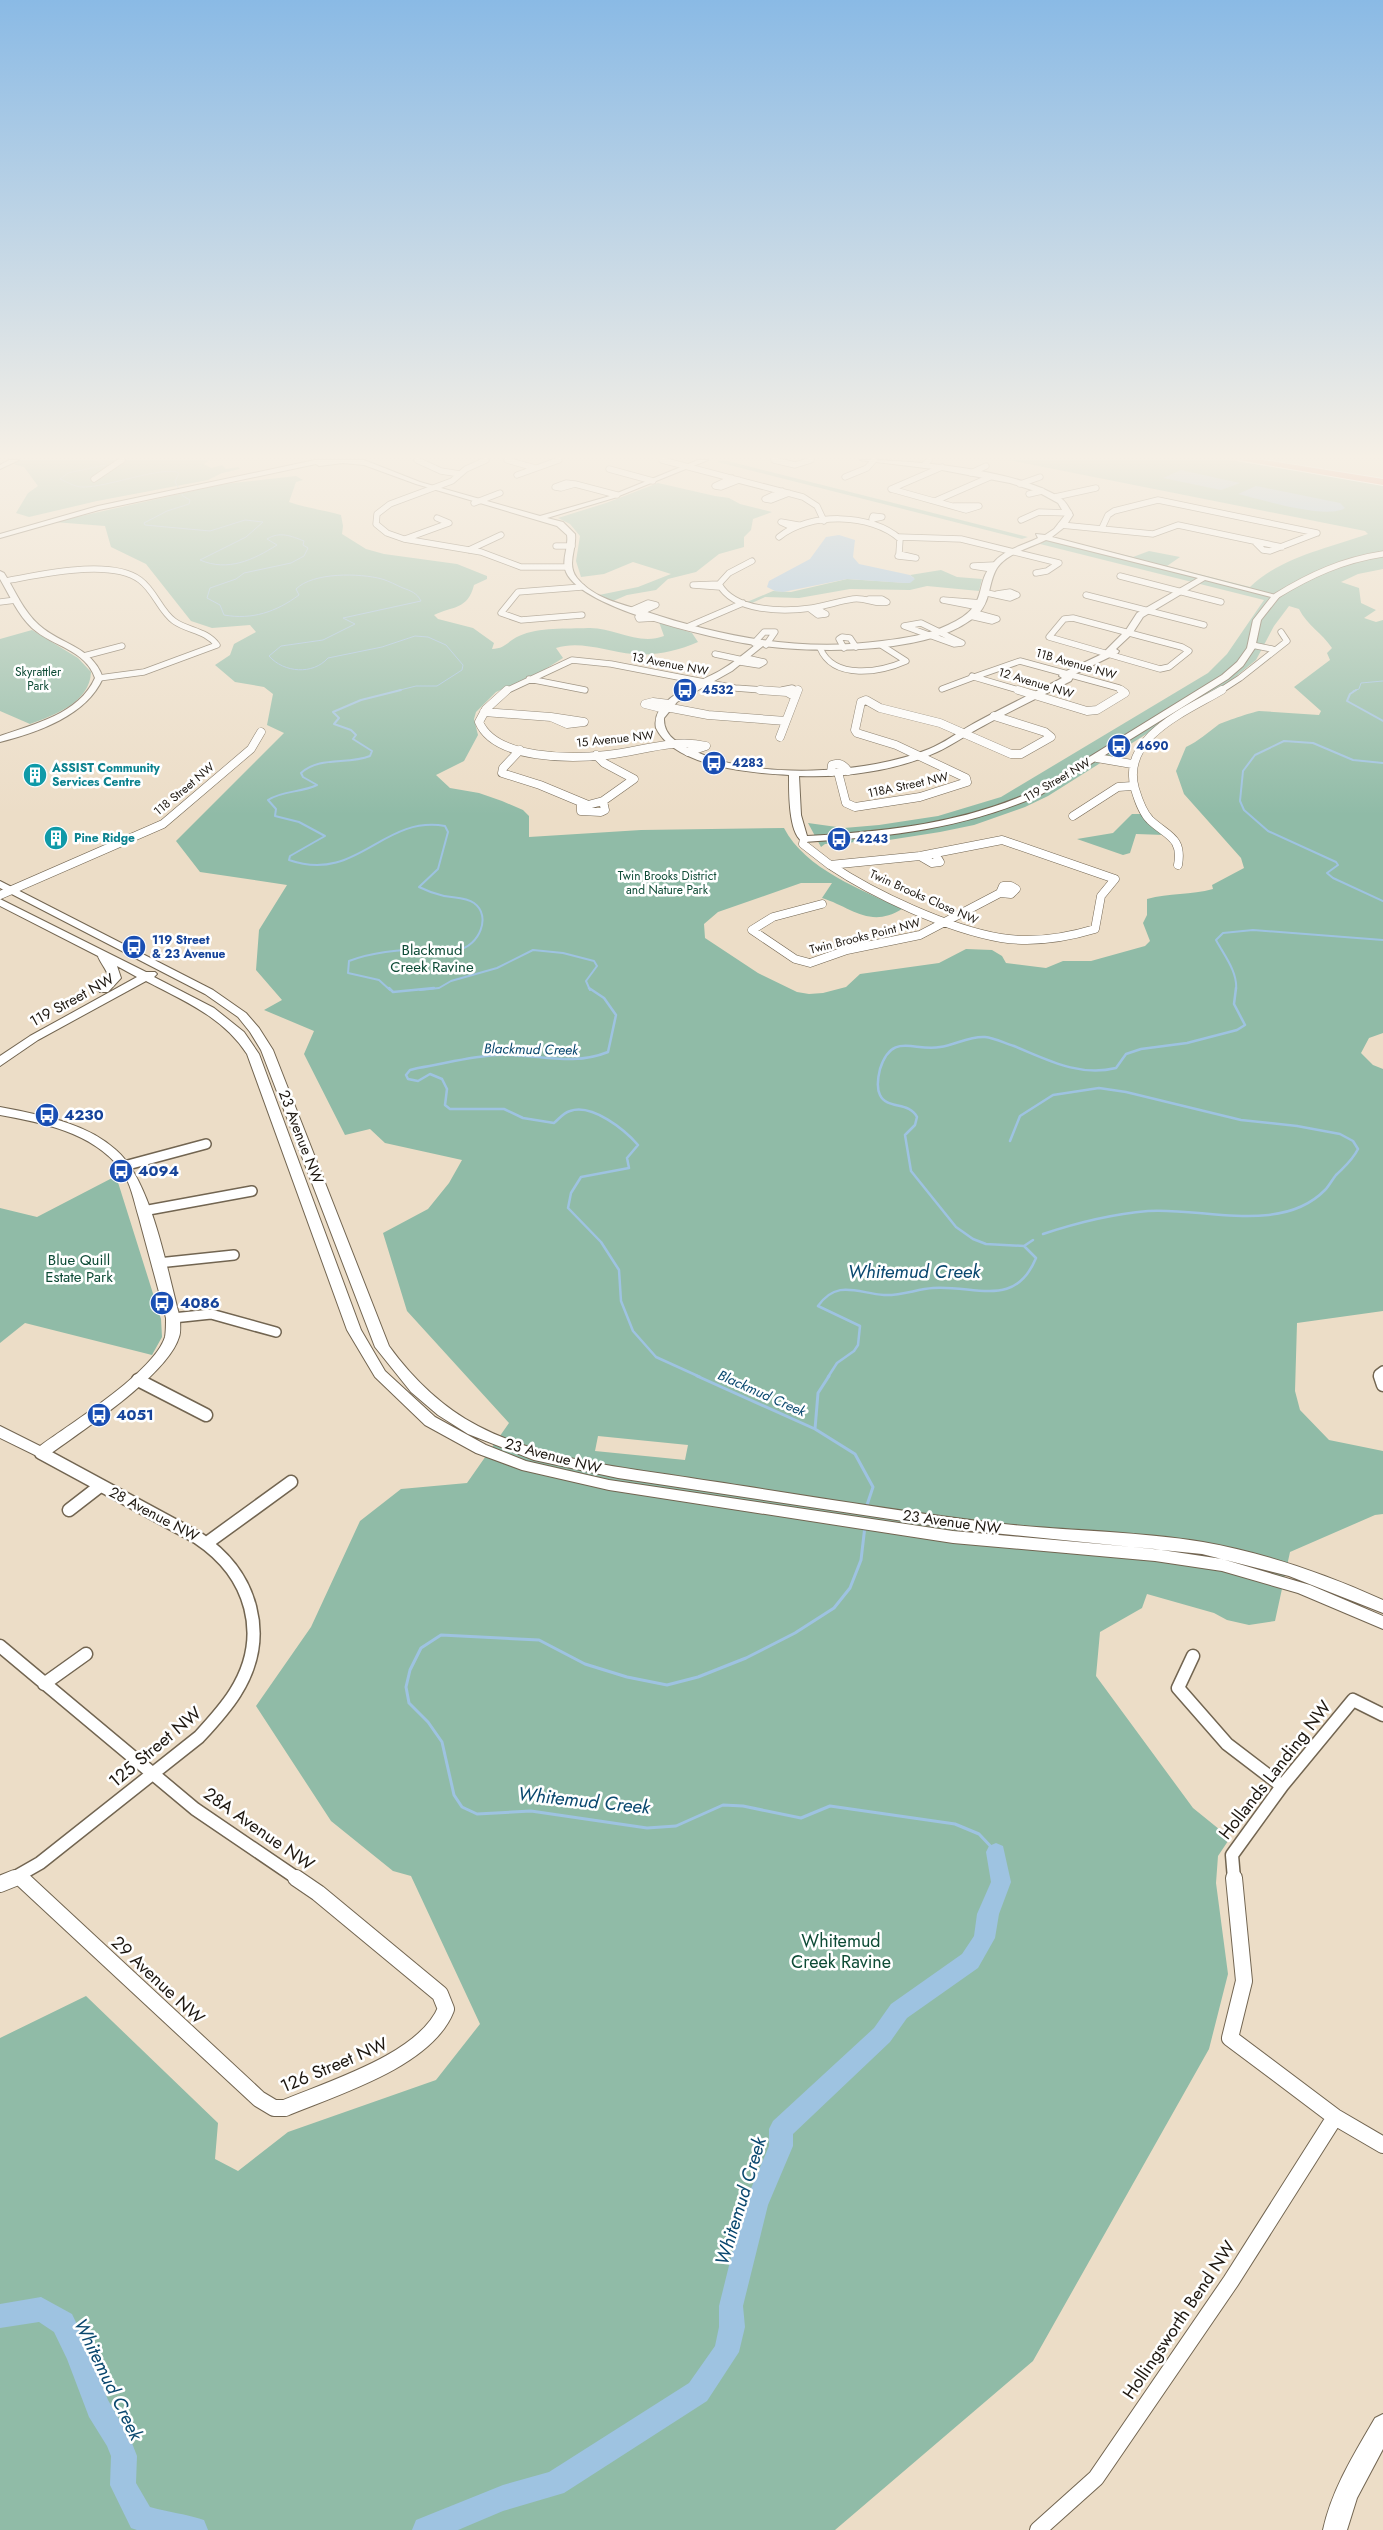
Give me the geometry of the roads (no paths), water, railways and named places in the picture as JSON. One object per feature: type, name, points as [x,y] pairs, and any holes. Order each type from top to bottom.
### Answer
[{"type":"street","points":[[3,578],[16,600],[38,628],[84,656],[94,665],[99,678]]},
{"type":"street","points":[[99,678],[144,672],[216,646],[215,641],[208,636],[172,620],[137,578]]},
{"type":"street","points":[[573,578],[582,587],[603,600],[687,628],[760,644],[844,648],[881,645],[934,634],[976,610],[987,593],[990,578]]},
{"type":"street","points":[[725,578],[720,585],[725,593],[743,603],[780,609],[813,608],[842,601],[869,599]]},
{"type":"street","points":[[1128,578],[1221,602]]},
{"type":"street","points":[[804,839],[799,829],[794,772],[839,772],[882,766],[951,742],[961,734],[1033,695],[1068,679],[1071,674],[1124,643],[1130,636],[1129,632],[1136,620],[1148,609],[1204,578]]},
{"type":"street","points":[[1204,578],[1276,596]]},
{"type":"street","name":"119 Street NW","points":[[804,839],[898,833],[965,820],[1020,801],[1099,756],[1225,677],[1240,664],[1252,645],[1257,620],[1276,596],[1305,578]]},
{"type":"street","points":[[582,587],[518,592],[511,604],[501,613],[521,620],[582,615]]},
{"type":"street","points":[[987,593],[997,594]]},
{"type":"street","points":[[1086,595],[1148,609],[1204,625]]},
{"type":"street","points":[[947,599],[976,610],[943,600],[947,599]]},
{"type":"street","points":[[0,602],[16,600]]},
{"type":"street","points":[[687,628],[743,603]]},
{"type":"street","points":[[1067,618],[1129,632],[1188,650],[1178,661],[1163,669],[1050,638],[1063,620],[1067,618]]},
{"type":"street","points":[[1178,865],[1181,856],[1176,842],[1146,816],[1132,786],[1132,762],[1152,734],[1233,684],[1272,649],[1287,640],[1281,632]]},
{"type":"street","points":[[676,745],[661,728],[660,717],[667,707],[743,660],[760,644]]},
{"type":"street","points":[[820,648],[821,653],[830,661],[853,672],[873,671],[906,662],[881,645]]},
{"type":"street","points":[[1252,645],[1272,649]]},
{"type":"street","points":[[84,656],[122,646]]},
{"type":"street","points":[[715,654],[743,660]]},
{"type":"street","name":"13 Avenue NW","points":[[528,679],[570,660],[610,664],[704,683],[769,691],[794,688],[798,690],[794,696],[786,721]]},
{"type":"street","name":"11B Avenue NW","points":[[972,676],[1020,661],[1071,674],[1125,692],[1092,711]]},
{"type":"street","points":[[942,688],[972,676]]},
{"type":"street","name":"12 Avenue NW","points":[[972,676],[1092,711]]},
{"type":"street","points":[[0,739],[71,710],[89,696],[99,678]]},
{"type":"street","points":[[484,712],[505,691],[528,679],[585,690]]},
{"type":"street","points":[[880,708],[872,702],[863,701],[855,730],[857,733],[921,754]]},
{"type":"street","points":[[860,710],[869,706],[928,719],[1006,752],[1017,754],[1024,753],[1051,736],[994,716]]},
{"type":"street","points":[[667,707],[715,715],[786,721],[780,737]]},
{"type":"street","points":[[484,712],[550,718]]},
{"type":"street","name":"15 Avenue NW","points":[[484,712],[479,722],[483,731],[490,738],[520,750],[556,755],[596,755],[676,745],[706,746],[688,752]]},
{"type":"street","name":"118 Street NW","points":[[0,895],[163,824],[251,749],[261,732]]},
{"type":"street","name":"15 Avenue NW","points":[[676,745],[688,752],[726,764],[794,772]]},
{"type":"street","points":[[520,750],[503,768],[502,773],[548,788],[581,803],[581,811],[601,812],[604,810],[603,802],[634,779],[604,763],[596,755]]},
{"type":"street","name":"118A Street NW","points":[[839,772],[846,803],[851,806],[920,797],[967,782],[966,778],[921,754]]},
{"type":"street","points":[[1099,756],[1132,762]]},
{"type":"street","points":[[1073,816],[1118,787],[1132,786]]},
{"type":"street","name":"Twin Brooks Close NW","points":[[804,839],[803,844],[810,851],[828,863],[882,893],[946,922],[983,935],[1018,939],[1050,938],[1093,930],[1098,925],[1098,907],[1102,896],[1116,879],[1004,840],[920,856],[828,863]]},
{"type":"street","name":"23 Avenue NW","points":[[0,884],[149,973],[217,1016],[240,1034],[253,1054],[354,1330],[380,1374],[430,1421],[481,1449],[522,1465],[565,1476],[609,1485],[808,1508]]},
{"type":"street","points":[[946,922],[1000,893]]},
{"type":"street","name":"23 Avenue NW","points":[[0,902],[70,938],[149,973],[210,992],[242,1015],[255,1030],[267,1050],[382,1348],[396,1369],[427,1399],[443,1412],[489,1438],[566,1463],[808,1508],[907,1523],[1000,1543],[1150,1554],[1223,1566],[1281,1581],[1336,1602],[1383,1623]]},
{"type":"street","name":"Twin Brooks Point NW","points":[[822,904],[770,919],[756,925],[752,930],[788,955],[808,963],[846,950],[913,937],[946,922]]},
{"type":"street","points":[[70,938],[106,960],[111,966],[115,978],[104,990]]},
{"type":"street","name":"119 Street NW","points":[[0,1050],[104,990],[149,973]]},
{"type":"street","name":"119 Street NW","points":[[0,1062],[34,1038],[149,973]]},
{"type":"street","points":[[0,1111],[40,1118],[78,1131],[109,1151],[124,1166],[136,1189],[173,1318],[172,1337],[166,1352],[138,1380],[41,1453]]},
{"type":"street","points":[[124,1166],[206,1144]]},
{"type":"street","points":[[143,1211],[252,1191]]},
{"type":"street","points":[[158,1263],[234,1255]]},
{"type":"street","points":[[173,1318],[211,1314],[276,1332]]},
{"type":"street","points":[[1383,1371],[1379,1374],[1383,1385]]},
{"type":"street","points":[[138,1380],[206,1415]]},
{"type":"street","name":"28 Avenue NW","points":[[0,1431],[207,1543],[229,1562],[245,1587]]},
{"type":"street","name":"28 Avenue NW","points":[[207,1543],[291,1482]]},
{"type":"street","name":"28 Avenue NW","points":[[69,1510],[100,1486]]},
{"type":"street","name":"23 Avenue NW","points":[[907,1523],[1154,1541],[1224,1552],[1284,1568],[1342,1589],[1383,1607]]},
{"type":"street","name":"125 Street NW","points":[[0,1884],[19,1876],[40,1863],[196,1741],[220,1716],[238,1688],[248,1665],[254,1638],[252,1613],[245,1587]]},
{"type":"street","name":"28A Avenue NW","points":[[0,1646],[204,1816],[318,1893],[440,1994],[446,2009]]},
{"type":"street","points":[[44,1684],[86,1654]]},
{"type":"street","points":[[1193,1656],[1178,1688],[1227,1744],[1282,1786]]},
{"type":"street","name":"Hollands Landing NW","points":[[1383,1714],[1353,1700],[1282,1786],[1232,1855],[1244,1981],[1230,2038],[1335,2117],[1383,2146]]},
{"type":"street","name":"29 Avenue NW","points":[[19,1876],[259,2099],[274,2108]]},
{"type":"street","name":"126 Street NW","points":[[274,2108],[293,2106],[393,2062],[414,2047],[439,2023],[446,2009]]},
{"type":"street","name":"Hollingsworth Bend NW","points":[[1038,2530],[1096,2478],[1231,2281],[1335,2117]]},
{"type":"street","points":[[1335,2530],[1337,2517],[1355,2476],[1383,2426]]},
{"type":"water","points":[[774,578],[915,579],[910,583],[904,583],[847,579],[783,592],[767,587],[769,581]]},
{"type":"waterway","name":"Blackmud Creek","points":[[237,578],[210,588],[207,598],[220,605],[224,615],[254,615],[273,610],[299,595],[296,589],[304,583],[319,578]]},
{"type":"waterway","name":"Blackmud Creek","points":[[378,578],[409,590],[416,594],[421,601],[343,618],[355,624],[323,640],[281,646],[269,656],[275,662],[290,669],[307,669],[315,667],[328,658],[382,647],[415,636],[428,637],[446,645],[463,665],[462,670],[437,686],[416,686],[396,691]]},
{"type":"waterway","name":"Whitemud Creek","points":[[1356,690],[1359,689],[1361,683],[1383,681]]},
{"type":"waterway","name":"Blackmud Creek","points":[[390,990],[379,980],[348,973],[349,961],[369,955],[400,950],[458,950],[472,943],[481,930],[482,915],[474,903],[464,899],[437,894],[419,887],[438,869],[448,832],[445,826],[423,825],[404,830],[352,857],[333,863],[313,865],[289,860],[290,856],[325,836],[299,822],[275,816],[276,809],[268,800],[317,785],[303,777],[301,773],[317,764],[361,759],[370,756],[372,751],[353,739],[356,735],[351,730],[334,724],[339,718],[333,712],[361,700],[401,690]]},
{"type":"waterway","name":"Whitemud Creek","points":[[1356,690],[1350,694],[1347,701],[1383,721]]},
{"type":"waterway","name":"Whitemud Creek","points":[[1383,763],[1353,760],[1313,743],[1284,741],[1255,755],[1243,771],[1240,801],[1244,810],[1268,831],[1336,862],[1338,865],[1327,873],[1333,878],[1383,901]]},
{"type":"waterway","name":"Whitemud Creek","points":[[1236,988],[1233,970],[1216,940],[1223,933],[1253,930],[1383,940]]},
{"type":"waterway","name":"Blackmud Creek","points":[[420,990],[439,988],[451,981],[497,968],[533,950],[563,953],[594,961],[597,966],[586,981],[589,988]]},
{"type":"waterway","name":"Blackmud Creek","points":[[389,988],[393,992],[434,988]]},
{"type":"waterway","name":"Blackmud Creek","points":[[589,988],[604,998],[616,1015],[608,1052],[581,1059],[512,1055],[468,1058],[410,1070],[406,1075],[408,1079],[418,1081],[430,1074],[442,1079],[447,1089],[445,1105],[450,1109],[504,1109],[523,1118],[554,1123],[570,1111],[588,1111],[607,1119],[638,1145],[627,1158],[629,1168],[581,1177],[571,1193],[568,1208],[601,1242],[619,1270],[621,1301],[633,1331],[656,1357],[700,1377]]},
{"type":"waterway","name":"Whitemud Creek","points":[[1024,1246],[986,1244],[973,1239],[956,1227],[911,1171],[905,1135],[915,1125],[917,1117],[909,1109],[888,1103],[880,1095],[878,1079],[885,1057],[891,1050],[897,1047],[940,1047],[973,1038],[985,1037],[996,1039],[1076,1069],[1102,1070],[1116,1068],[1126,1054],[1141,1049],[1187,1043],[1237,1030],[1245,1025],[1234,1004],[1236,988]]},
{"type":"waterway","points":[[1010,1141],[1020,1116],[1053,1095],[1099,1088],[1126,1092],[1241,1120],[1297,1126],[1340,1134],[1353,1141],[1358,1149],[1325,1190],[1307,1204],[1287,1212],[1241,1216],[1148,1211],[1121,1214],[1068,1226],[1043,1234]]},
{"type":"waterway","points":[[1024,1246],[1033,1240]]},
{"type":"waterway","name":"Whitemud Creek","points":[[828,1377],[837,1363],[854,1351],[858,1345],[860,1326],[818,1306],[825,1298],[840,1290],[856,1290],[890,1295],[933,1288],[979,1291],[1006,1289],[1017,1284],[1027,1274],[1036,1258],[1024,1246]]},
{"type":"waterway","name":"Blackmud Creek","points":[[697,1376],[815,1429]]},
{"type":"waterway","name":"Whitemud Creek","points":[[815,1429],[818,1393],[829,1376]]},
{"type":"waterway","name":"Whitemud Creek","points":[[815,1429],[855,1454],[873,1487],[866,1508]]},
{"type":"waterway","name":"Whitemud Creek","points":[[865,1526],[861,1560],[850,1588],[834,1608],[795,1633],[746,1658],[698,1677],[667,1685],[627,1677],[585,1664],[539,1640],[441,1635],[421,1648],[410,1670],[406,1687],[409,1703],[428,1722],[442,1742],[454,1795],[462,1807],[477,1814],[531,1811],[647,1828],[676,1826],[723,1805],[743,1806],[801,1818],[830,1806],[955,1824],[979,1834],[996,1852]]},
{"type":"waterway","name":"Whitemud Creek","points":[[426,2530],[503,2498],[555,2484],[698,2392],[726,2352],[732,2327],[731,2306],[756,2205],[781,2146],[781,2129],[882,2035],[899,2011],[970,1961],[984,1938],[988,1914],[1001,1882],[996,1852]]},
{"type":"waterway","name":"Whitemud Creek","points":[[0,2316],[41,2309],[63,2323],[78,2354],[98,2408],[117,2438],[124,2456],[123,2485],[141,2518],[176,2528],[194,2530]]},
{"type":"place","name":"4532","points":[[685,690]]},
{"type":"place","name":"4690","points":[[1119,746]]},
{"type":"place","name":"4283","points":[[714,763]]},
{"type":"place","name":"ASSIST Community Services Centre","points":[[35,775]]},
{"type":"place","name":"Pine Ridge","points":[[56,838]]},
{"type":"place","name":"4243","points":[[839,839]]},
{"type":"place","name":"119 Street & 23 Avenue","points":[[134,947]]},
{"type":"place","name":"4230","points":[[47,1115]]},
{"type":"place","name":"4094","points":[[121,1171]]},
{"type":"place","name":"4086","points":[[162,1303]]},
{"type":"place","name":"4051","points":[[99,1415]]},
{"type":"park label","name":"Skyrattler Park","points":[[38,679]]},
{"type":"park label","name":"Twin Brooks District and Nature Park","points":[[667,883]]},
{"type":"park label","name":"Blackmud Creek Ravine","points":[[432,958]]},
{"type":"park label","name":"Blue Quill Estate Park","points":[[79,1268]]},
{"type":"park label","name":"Whitemud Creek Ravine","points":[[841,1951]]}]
